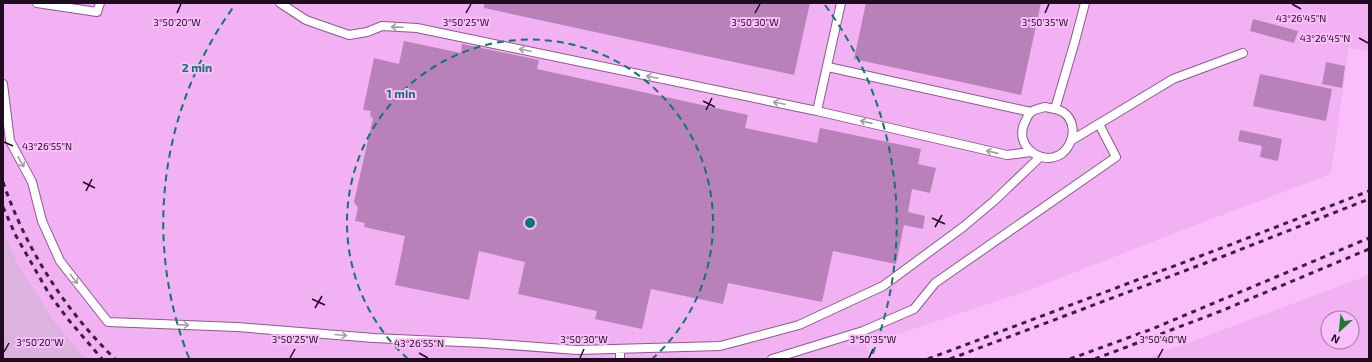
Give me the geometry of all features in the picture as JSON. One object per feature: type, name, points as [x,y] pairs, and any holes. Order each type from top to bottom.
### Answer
[{"type":"lane","points":[[38,3],[98,12],[100,3]]},
{"type":"lane","points":[[280,3],[306,20],[349,35],[367,32],[382,26],[417,28],[817,111],[1007,155],[1031,152]]},
{"type":"lane","points":[[817,111],[841,3]]},
{"type":"lane","points":[[1055,109],[1085,3]]},
{"type":"lane","points":[[1072,140],[1173,79],[1243,53]]},
{"type":"lane","points":[[828,67],[1031,112],[1045,107],[1055,109],[1064,113],[1070,121],[1073,130],[1072,140],[1067,149],[1059,155],[1050,158],[1040,157],[1031,152],[1024,144],[1022,135],[1023,125],[1031,112]]},
{"type":"lane","points":[[3,84],[10,142],[32,182],[42,221],[60,261],[108,322],[237,327],[374,338],[483,343],[577,350],[720,346],[798,325],[883,286],[963,227],[994,201],[1040,157]]},
{"type":"lane","points":[[772,359],[863,331],[914,308],[935,283],[1116,157],[1099,124]]},
{"type":"lane","points":[[620,349],[620,359]]},
{"type":"shaded area","points":[[3,3],[1369,3],[1369,51],[1349,48],[1331,174],[1035,288],[866,345],[872,359],[86,359],[54,321],[18,263],[3,231]]},
{"type":"shaded area","points":[[3,231],[18,264],[54,321],[86,359],[3,359]]},
{"type":"shaded area","points":[[1369,275],[1369,359],[1145,359]]},
{"type":"building","points":[[484,3],[810,3],[794,75],[484,8]]},
{"type":"building","points":[[866,3],[1041,3],[1021,95],[854,59]]},
{"type":"building","points":[[1253,19],[1298,31],[1294,43],[1250,31]]},
{"type":"building","points":[[404,41],[461,53],[462,44],[539,60],[537,69],[748,115],[745,128],[759,131],[817,143],[820,128],[921,149],[918,164],[936,168],[930,193],[912,189],[908,212],[925,216],[923,229],[904,225],[896,264],[833,251],[822,302],[728,283],[723,304],[651,289],[642,329],[595,319],[597,311],[518,294],[525,262],[479,251],[469,300],[395,285],[405,236],[364,227],[365,223],[355,221],[358,208],[354,202],[373,118],[370,116],[371,111],[363,110],[374,58],[399,64]]},
{"type":"building","points":[[1326,62],[1345,66],[1342,88],[1322,84]]},
{"type":"building","points":[[1260,74],[1332,89],[1326,121],[1253,106]]},
{"type":"building","points":[[1240,130],[1282,139],[1278,161],[1260,157],[1262,146],[1238,141]]},
{"type":"railway","points":[[3,182],[23,231],[48,277],[79,320],[115,359]]},
{"type":"railway","points":[[928,359],[1369,191]]},
{"type":"railway","points":[[950,359],[1224,256],[1369,199]]},
{"type":"railway","points":[[3,207],[16,236],[48,292],[67,318],[102,359]]},
{"type":"railway","points":[[1070,359],[1152,329],[1369,238]]},
{"type":"railway","points":[[1095,359],[1221,311],[1369,249]]}]
